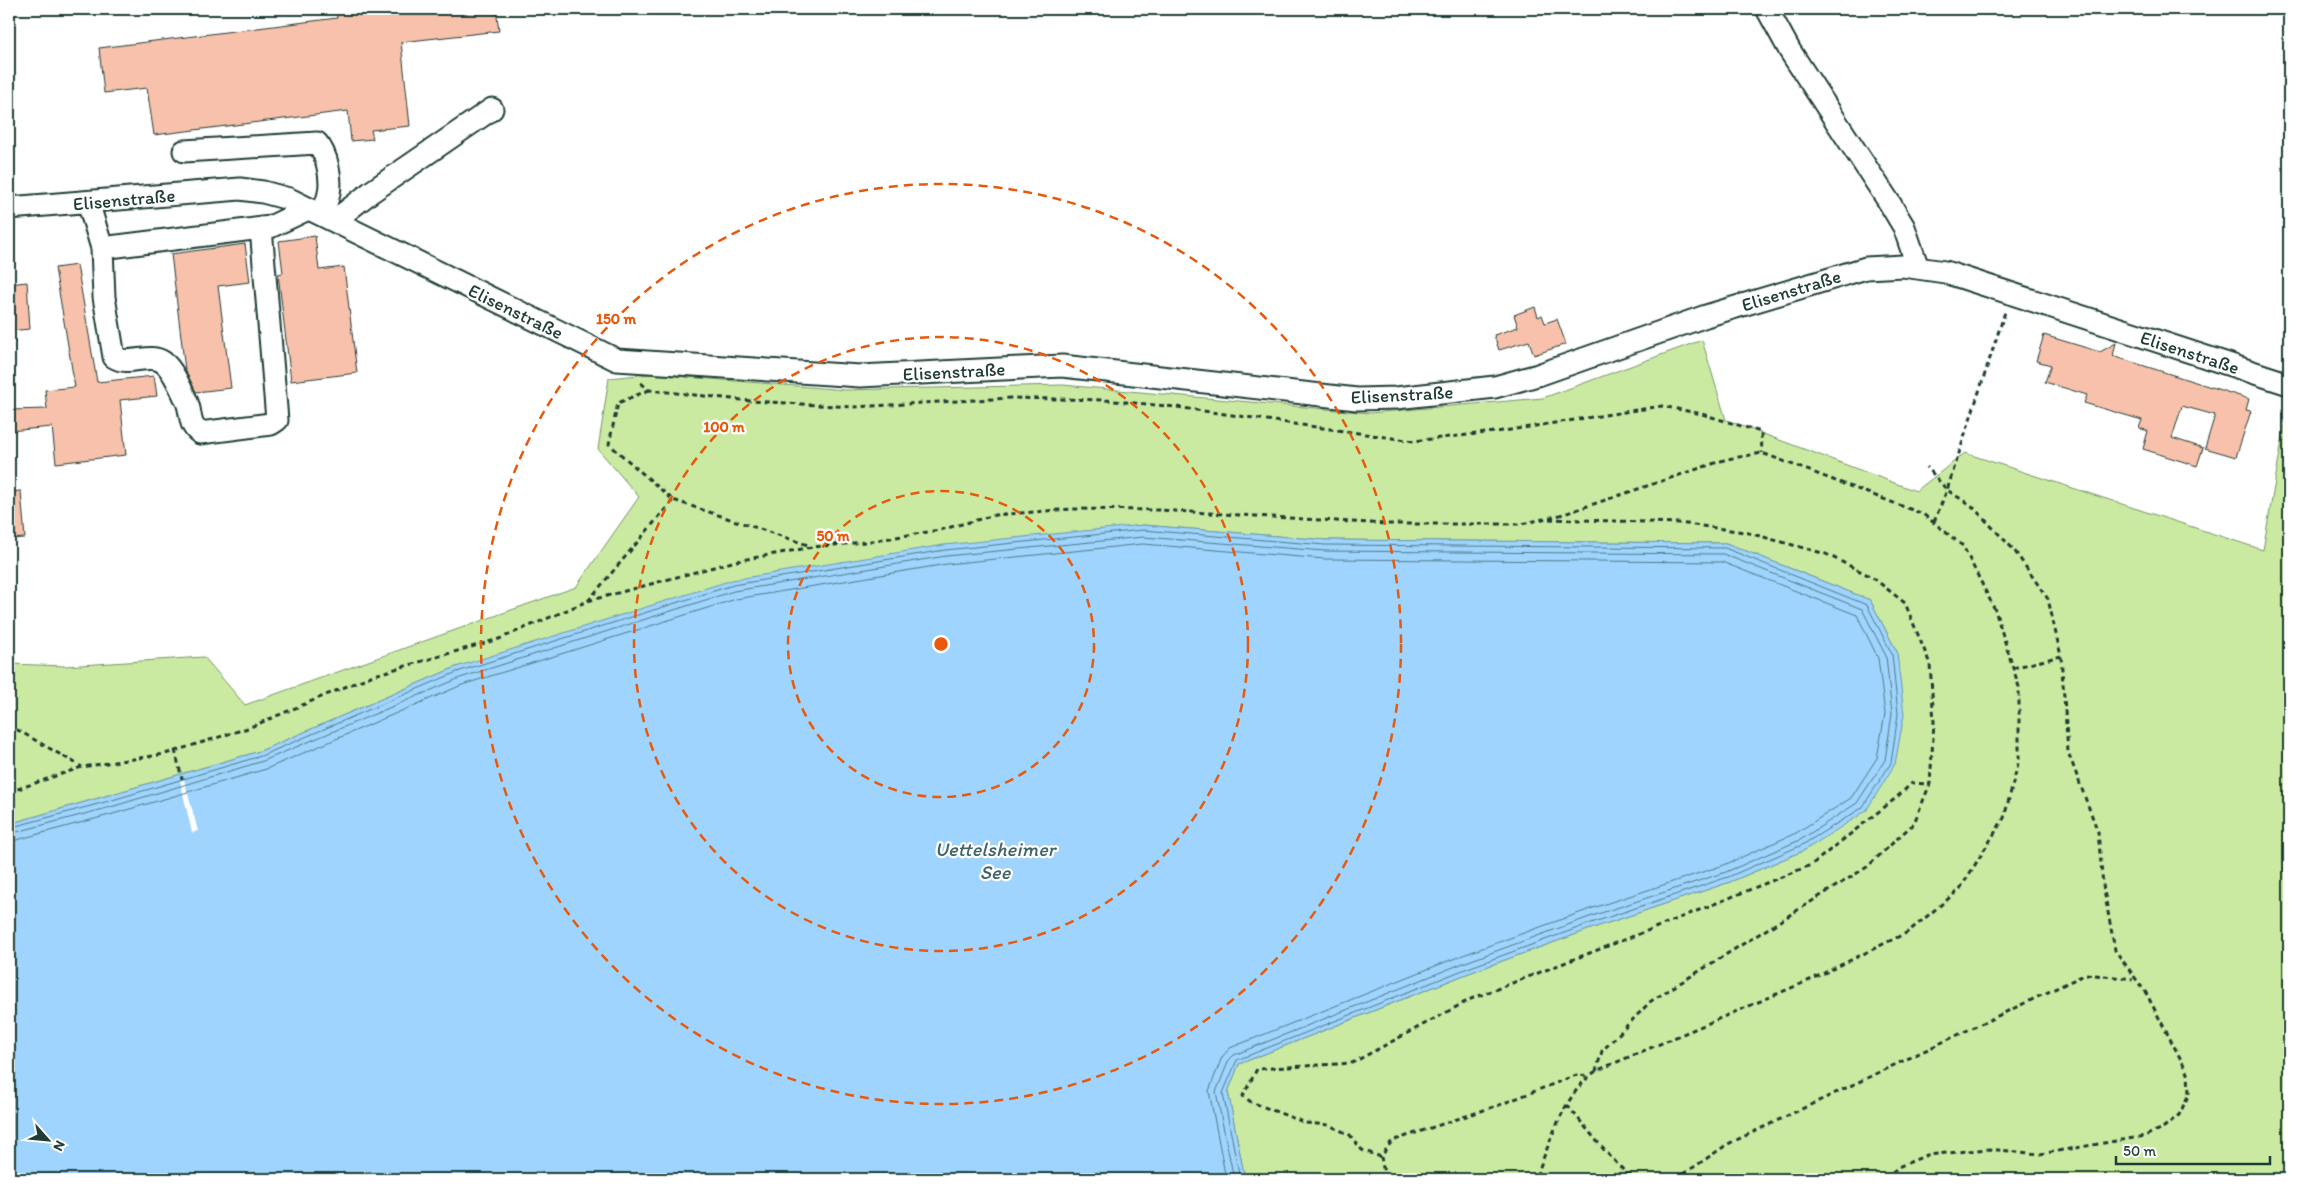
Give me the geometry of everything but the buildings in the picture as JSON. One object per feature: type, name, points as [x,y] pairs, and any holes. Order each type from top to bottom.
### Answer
[{"type":"street","points":[[1766,9],[1790,50],[1890,202],[1904,227],[1918,268]]},
{"type":"street","points":[[102,248],[261,228],[321,215],[371,192],[492,109]]},
{"type":"street","points":[[184,151],[317,143],[322,150],[330,186],[329,195],[321,215]]},
{"type":"street","name":"Elisenstraße","points":[[9,208],[240,189],[263,192],[289,199],[617,360],[860,376],[1062,366],[1357,399],[1396,398],[1495,387],[1538,375],[1706,316],[1866,268],[1903,266],[1946,272],[2289,384]]},
{"type":"street","points":[[88,202],[102,248],[104,297],[114,358],[123,362],[151,358],[162,361],[168,366],[187,403],[194,429],[200,433],[222,432],[271,424],[277,420],[261,228]]},
{"type":"path","points":[[1934,522],[1947,490],[2010,293]]},
{"type":"path","points":[[617,360],[649,390]]},
{"type":"path","points":[[814,546],[673,500],[609,444],[618,403],[649,390],[751,401],[853,407],[1011,398],[1106,400],[1176,407],[1414,441],[1504,431],[1662,406],[1702,414],[1761,432],[1762,453]]},
{"type":"path","points":[[9,792],[82,767],[175,750],[248,728],[371,676],[499,639],[588,601],[736,561],[814,546],[865,542],[940,530],[995,515],[1072,509],[1159,510],[1385,524],[1522,524],[1545,519],[1727,459],[1762,453],[1923,514],[1963,546],[1995,610],[2019,686],[2019,760],[2004,818],[1960,888],[1908,932],[1810,980],[1596,1071],[1587,1077],[1567,1106],[1535,1179]]},
{"type":"path","points":[[1886,1179],[1898,1167],[1927,1155],[1988,1149],[2040,1154],[2145,1136],[2164,1127],[2179,1115],[2189,1094],[2188,1073],[2146,993],[2134,979],[2115,950],[2102,885],[2098,832],[2068,752],[2061,656],[2048,599],[2020,558],[1972,506],[1947,490],[1926,467]]},
{"type":"path","points":[[588,601],[673,500]]},
{"type":"path","points":[[1545,519],[1680,523],[1744,532],[1826,554],[1872,577],[1904,603],[1930,664],[1934,722],[1930,784],[1914,823],[1867,867],[1652,1001],[1602,1050],[1596,1071]]},
{"type":"path","points":[[2013,668],[2061,656]]},
{"type":"path","points":[[9,725],[82,767]]},
{"type":"path","points":[[175,750],[182,779]]},
{"type":"path","points":[[1381,1157],[1362,1150],[1350,1135],[1329,1125],[1306,1123],[1251,1102],[1243,1096],[1257,1069],[1352,1063],[1471,999],[1811,865],[1896,798],[1912,783],[1930,784]]},
{"type":"path","points":[[1676,1179],[1728,1144],[2086,974],[2134,979]]},
{"type":"path","points":[[1385,1179],[1381,1157],[1392,1141],[1499,1106],[1579,1074],[1587,1077]]},
{"type":"path","points":[[1567,1106],[1605,1151],[1632,1179]]},
{"type":"green space","points":[[1702,340],[1726,420],[1916,491],[1965,453],[2263,550],[2289,401],[2289,1179],[1245,1179],[1228,1092],[1239,1064],[1469,973],[1599,926],[1730,882],[1805,850],[1897,652],[1870,600],[1726,543],[1326,540],[1143,525],[456,667],[260,751],[9,824],[9,664],[65,666],[204,657],[245,705],[576,587],[639,497],[598,449],[609,378],[650,374],[845,390],[1063,385],[1370,413],[1543,398]]},
{"type":"water","name":"Uettelsheimer See","points":[[1143,525],[1326,540],[1726,543],[1870,600],[1897,652],[1904,715],[1895,764],[1866,811],[1805,850],[1730,882],[1599,926],[1469,973],[1239,1064],[1228,1092],[1245,1179],[9,1179],[9,824],[260,751],[456,667],[732,580],[944,545]]},
{"type":"pier","points":[[184,779],[198,831],[192,833],[180,780]]}]
